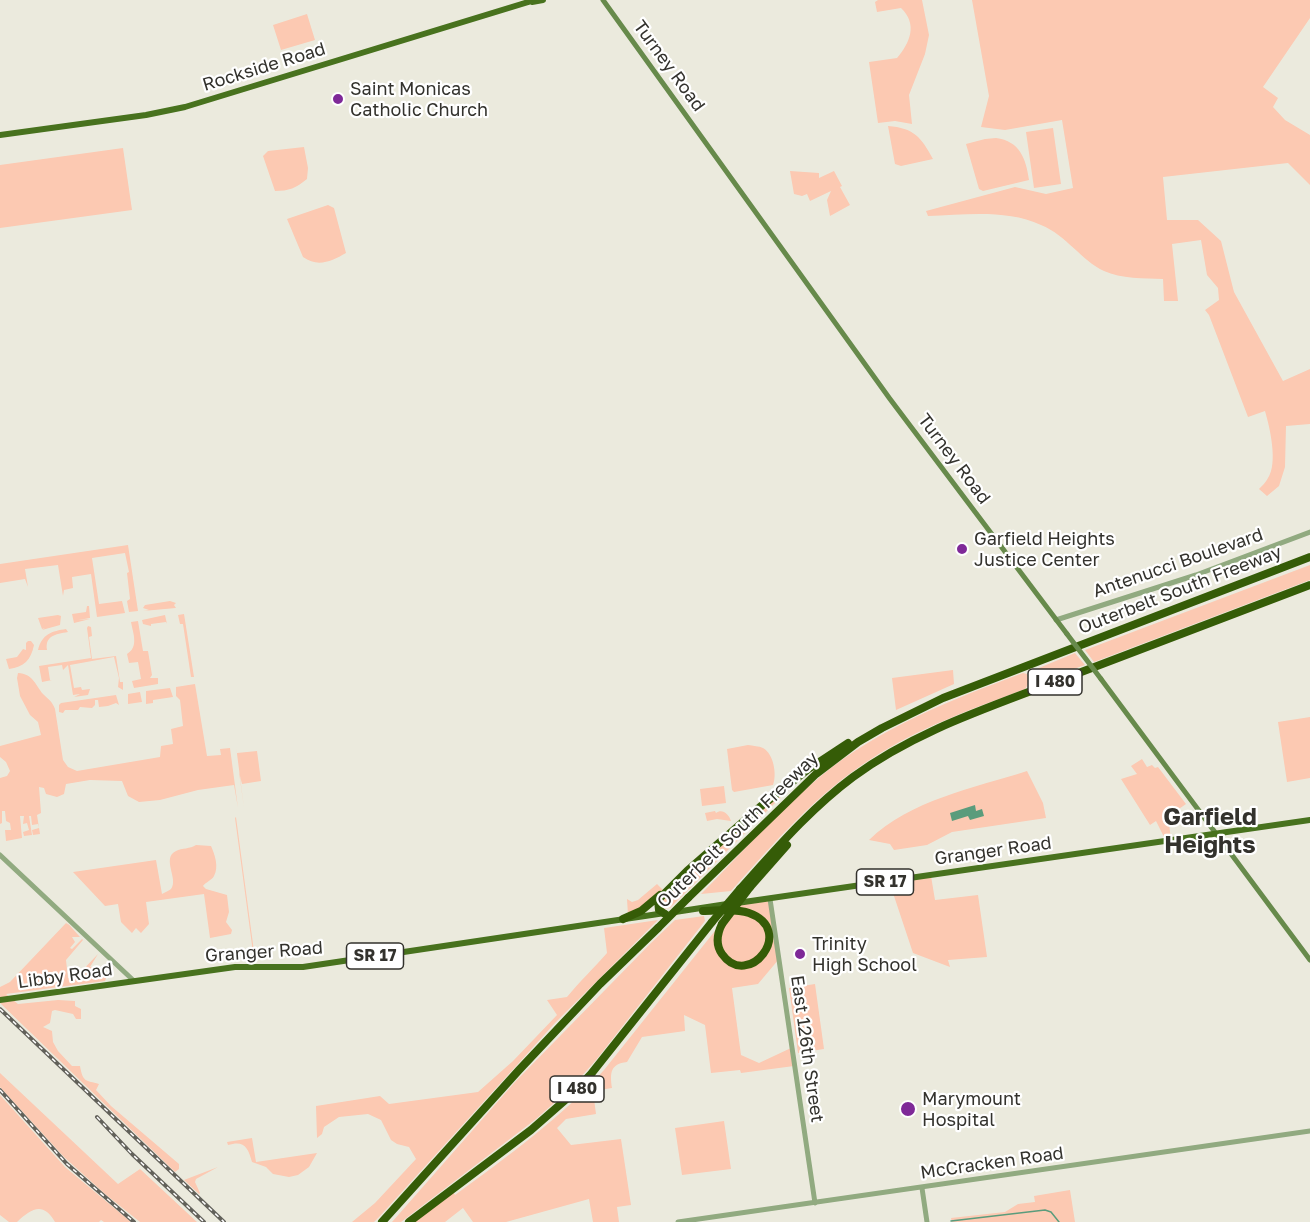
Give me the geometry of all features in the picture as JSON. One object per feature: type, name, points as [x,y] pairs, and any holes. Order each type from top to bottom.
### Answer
[{"type":"highway","name":"Outerbelt South Freeway","points":[[382,1222],[600,984],[816,774],[851,747],[882,728],[943,698],[1310,557]]},
{"type":"highway","name":"I 480","points":[[410,1222],[531,1130],[572,1095],[740,889],[816,808],[871,765],[926,734],[969,715],[1310,585]]},
{"type":"highway","points":[[623,919],[641,911],[760,807],[807,770],[862,734],[882,728]]},
{"type":"highway","points":[[703,911],[742,911],[759,918],[767,929],[769,938],[768,948],[763,956],[747,965],[738,965],[720,952],[717,934],[722,924],[750,887],[816,808]]},
{"type":"highway","points":[[665,915],[658,908],[658,900],[675,883]]},
{"type":"main road","name":"Rockside Road","points":[[0,135],[146,115],[185,107],[533,1],[543,0]]},
{"type":"main road","name":"Turney Road","points":[[603,0],[883,389],[1310,960]]},
{"type":"main road","name":"Granger Road","points":[[134,981],[236,967],[303,967],[1310,820]]},
{"type":"main road","name":"Granger Road","points":[[613,922],[703,911],[766,899]]},
{"type":"main road","name":"Libby Road","points":[[0,1000],[134,981]]},
{"type":"street","name":"Antenucci Boulevard","points":[[1056,620],[1196,575],[1310,532]]},
{"type":"street","points":[[0,855],[134,981]]},
{"type":"street","name":"East 126th Street","points":[[766,899],[815,1203]]},
{"type":"street","name":"McCracken Road","points":[[678,1222],[1310,1131]]},
{"type":"street","points":[[922,1188],[927,1222]]},
{"type":"shaded area","points":[[878,0],[922,0],[929,35],[925,54],[909,95],[912,124],[895,121],[878,123],[869,62],[897,58],[906,46],[911,27],[901,8],[877,12],[875,2]]},
{"type":"shaded area","points":[[972,0],[1310,0],[1310,18],[1263,87],[1278,98],[1273,107],[1285,120],[1310,135],[1310,185],[1288,163],[1163,177],[1167,220],[1198,220],[1221,241],[1234,292],[1283,381],[1310,369],[1310,424],[1286,426],[1285,467],[1279,486],[1267,496],[1259,489],[1268,478],[1272,464],[1272,445],[1267,418],[1265,411],[1248,417],[1209,315],[1205,310],[1219,300],[1218,288],[1207,275],[1201,240],[1172,244],[1178,301],[1164,301],[1163,279],[1125,277],[1104,271],[1088,261],[1050,229],[1028,220],[985,214],[928,216],[926,211],[1015,187],[1046,194],[1073,188],[1062,120],[1005,130],[981,127],[989,96]]},
{"type":"shaded area","points":[[307,14],[315,40],[281,50],[273,25]]},
{"type":"shaded area","points":[[888,126],[904,129],[916,135],[933,159],[901,166],[895,164]]},
{"type":"shaded area","points":[[1053,128],[1061,184],[1034,188],[1026,132]]},
{"type":"shaded area","points":[[996,138],[1011,143],[1020,152],[1024,158],[1029,180],[983,191],[979,189],[966,144]]},
{"type":"shaded area","points":[[304,147],[308,168],[307,179],[292,188],[275,191],[263,156],[268,151]]},
{"type":"shaded area","points":[[123,148],[132,210],[0,228],[0,165]]},
{"type":"shaded area","points":[[790,171],[819,173],[819,178],[834,171],[850,205],[830,216],[827,200],[831,191],[810,201],[807,194],[802,196],[794,194]]},
{"type":"shaded area","points":[[328,205],[334,208],[346,253],[330,261],[314,262],[303,257],[287,219]]},
{"type":"shaded area","points":[[128,545],[138,611],[129,612],[127,573],[129,572],[125,553],[92,558],[99,604],[122,601],[125,613],[97,617],[91,574],[72,577],[73,588],[64,590],[63,596],[58,565],[25,569],[28,587],[25,579],[0,583],[0,564]]},
{"type":"shaded area","points":[[1310,565],[1310,580],[1094,662],[1085,650]]},
{"type":"shaded area","points":[[170,601],[176,603],[174,605],[176,608],[143,611],[149,610],[143,608],[145,605]]},
{"type":"shaded area","points":[[89,606],[90,618],[78,620],[90,619],[74,623],[72,614],[86,612]]},
{"type":"shaded area","points":[[184,614],[194,677],[191,677],[183,624],[180,624],[178,615]]},
{"type":"shaded area","points":[[165,615],[167,624],[166,622],[151,624],[151,626],[143,624],[142,620]]},
{"type":"shaded area","points":[[61,616],[60,625],[42,630],[45,628],[42,629],[38,618]]},
{"type":"shaded area","points":[[138,621],[143,651],[148,651],[152,675],[150,678],[158,678],[158,684],[134,688],[132,681],[141,679],[138,662],[129,663],[127,654],[134,644],[131,622]]},
{"type":"shaded area","points":[[91,627],[92,636],[89,637],[92,659],[116,656],[123,690],[118,687],[119,678],[114,657],[70,665],[74,688],[90,689],[88,695],[74,697],[80,694],[73,695],[68,665],[63,670],[62,665],[48,667],[50,680],[52,680],[42,682],[39,666],[91,658],[87,628]]},
{"type":"shaded area","points":[[66,629],[68,632],[49,639],[47,650],[38,650],[42,640],[48,634]]},
{"type":"shaded area","points":[[28,641],[34,645],[29,659],[19,667],[9,669],[6,659],[17,657],[23,649],[26,650]]},
{"type":"shaded area","points":[[1075,653],[1085,665],[1037,682],[1034,681],[1032,673],[1034,670]]},
{"type":"shaded area","points":[[953,670],[954,684],[896,710],[892,678]]},
{"type":"shaded area","points":[[18,673],[30,677],[53,704],[63,760],[68,767],[77,771],[160,757],[161,746],[173,744],[171,729],[183,726],[176,687],[195,684],[207,756],[221,755],[220,749],[230,748],[238,808],[234,785],[139,802],[128,796],[122,781],[90,780],[66,784],[64,794],[57,797],[46,794],[44,788],[39,787],[41,813],[37,815],[40,834],[33,835],[32,830],[39,828],[38,824],[32,825],[31,816],[29,816],[32,835],[24,836],[23,832],[29,830],[27,823],[23,824],[24,816],[20,816],[22,838],[6,841],[5,830],[11,830],[10,823],[6,821],[5,811],[2,811],[2,823],[0,824],[0,778],[7,776],[10,771],[6,762],[0,757],[0,746],[41,735],[38,722],[30,715],[20,696]]},
{"type":"shaded area","points":[[1023,673],[1027,674],[1028,678],[1025,689],[926,729],[871,759],[814,803],[731,891],[701,894],[790,804],[844,759],[892,729],[918,716]]},
{"type":"shaded area","points":[[170,688],[173,697],[153,700],[153,703],[146,704],[146,691]]},
{"type":"shaded area","points":[[140,692],[142,702],[128,704],[128,694]]},
{"type":"shaded area","points":[[116,695],[119,705],[116,703],[99,707],[98,700],[95,700],[92,708],[80,707],[78,710],[59,712],[61,703]]},
{"type":"shaded area","points":[[1310,717],[1310,778],[1287,782],[1278,722]]},
{"type":"shaded area","points":[[748,745],[763,748],[770,755],[774,770],[773,785],[734,792],[727,749]]},
{"type":"shaded area","points":[[236,746],[237,753],[257,751],[261,781],[242,784],[240,775]]},
{"type":"shaded area","points":[[1142,759],[1147,767],[1152,765],[1155,768],[1158,767],[1186,804],[1171,817],[1169,825],[1171,836],[1164,837],[1156,821],[1150,825],[1121,779],[1137,774],[1131,766]]},
{"type":"shaded area","points":[[1027,771],[1043,803],[1046,818],[952,832],[927,845],[894,850],[890,844],[869,840],[885,826],[923,805]]},
{"type":"shaded area","points":[[793,785],[670,908],[661,909],[660,900],[731,834]]},
{"type":"shaded area","points":[[724,786],[726,803],[702,806],[700,789]]},
{"type":"shaded area","points":[[975,805],[976,811],[982,809],[984,816],[970,820],[968,816],[952,821],[950,813]]},
{"type":"shaded area","points":[[715,811],[716,813],[725,812],[731,821],[717,819],[707,821],[705,813]]},
{"type":"shaded area","points":[[235,818],[255,959],[254,960]]},
{"type":"shaded area","points":[[196,845],[211,846],[216,869],[213,877],[203,886],[227,895],[229,912],[226,922],[232,930],[231,934],[210,938],[204,894],[146,902],[149,924],[141,933],[136,928],[132,933],[121,922],[118,904],[105,906],[73,872],[156,860],[162,894],[171,889],[173,885],[170,863],[172,854]]},
{"type":"shaded area","points":[[931,876],[935,900],[978,895],[987,957],[948,960],[950,967],[913,953],[889,881]]},
{"type":"shaded area","points":[[657,884],[664,891],[645,908],[628,915],[627,899],[632,902],[638,900]]},
{"type":"shaded area","points":[[770,899],[779,959],[758,984],[732,988],[741,1055],[759,1063],[791,1048],[794,1066],[741,1073],[740,1070],[711,1073],[705,1025],[684,1015],[685,1031],[642,1037],[627,1062],[614,1067],[611,1078],[612,1088],[593,1091],[596,1114],[566,1119],[557,1128],[571,1145],[621,1139],[631,1205],[617,1207],[619,1222],[593,1222],[589,1199],[506,1222],[473,1222],[463,1208],[445,1222],[409,1222],[452,1190],[455,1195],[570,1105],[604,1070],[738,902]]},
{"type":"shaded area","points":[[704,916],[705,921],[596,1060],[572,1087],[536,1119],[401,1222],[392,1222],[515,1082],[651,943],[675,920]]},
{"type":"shaded area","points":[[64,919],[80,937],[72,937],[75,942],[70,948],[72,949],[83,940],[66,960],[68,978],[75,978],[98,954],[90,967],[97,967],[107,975],[105,981],[6,994],[18,1004],[58,1000],[75,1001],[75,1006],[81,1009],[81,1019],[76,1019],[73,1014],[55,1010],[52,1011],[50,1023],[43,1027],[52,1031],[53,1042],[58,1051],[72,1066],[80,1066],[86,1080],[99,1084],[96,1090],[111,1106],[179,1164],[179,1169],[175,1172],[0,1003],[0,987],[10,982],[66,923],[69,925]]},
{"type":"shaded area","points":[[658,920],[555,1023],[374,1222],[352,1222],[375,1203],[416,1159],[409,1147],[391,1140],[381,1120],[368,1114],[339,1117],[324,1127],[322,1134],[317,1138],[316,1106],[380,1096],[389,1104],[478,1092],[513,1061],[557,1015],[547,1000],[567,997],[607,953],[604,928]]},
{"type":"shaded area","points":[[815,984],[824,1049],[798,1053],[789,988]]},
{"type":"shaded area","points":[[0,1073],[118,1184],[140,1169],[197,1222],[140,1222],[64,1157],[0,1087]]},
{"type":"shaded area","points":[[0,1095],[65,1167],[131,1222],[101,1220],[99,1222],[55,1222],[46,1211],[41,1209],[32,1211],[17,1222],[9,1222],[0,1215]]},
{"type":"shaded area","points":[[724,1121],[731,1169],[682,1175],[675,1128]]},
{"type":"shaded area","points":[[252,1138],[256,1162],[317,1153],[309,1167],[298,1175],[289,1177],[273,1174],[266,1167],[252,1162],[249,1152],[242,1144],[228,1145],[227,1142]]},
{"type":"shaded area","points":[[218,1167],[196,1179],[199,1194],[184,1180]]},
{"type":"shaded area","points":[[1070,1190],[1075,1222],[952,1222],[951,1218],[1005,1212],[1018,1204],[1035,1202],[1034,1196]]},
{"type":"waterway","points":[[951,1221],[1045,1210],[1051,1212],[1059,1222]]},
{"type":"railway","points":[[0,1009],[224,1222]]},
{"type":"railway","points":[[0,1090],[67,1164],[134,1222]]},
{"type":"railway","points":[[97,1117],[132,1154],[204,1222]]},
{"type":"place","name":"Saint Monicas Catholic Church","points":[[338,99]]},
{"type":"place","name":"Garfield Heights Justice Center","points":[[962,549]]},
{"type":"place","name":"Trinity High School","points":[[800,954]]},
{"type":"place","name":"Marymount Hospital","points":[[908,1109]]},
{"type":"district","name":"Garfield Heights","points":[[1210,831]]}]
